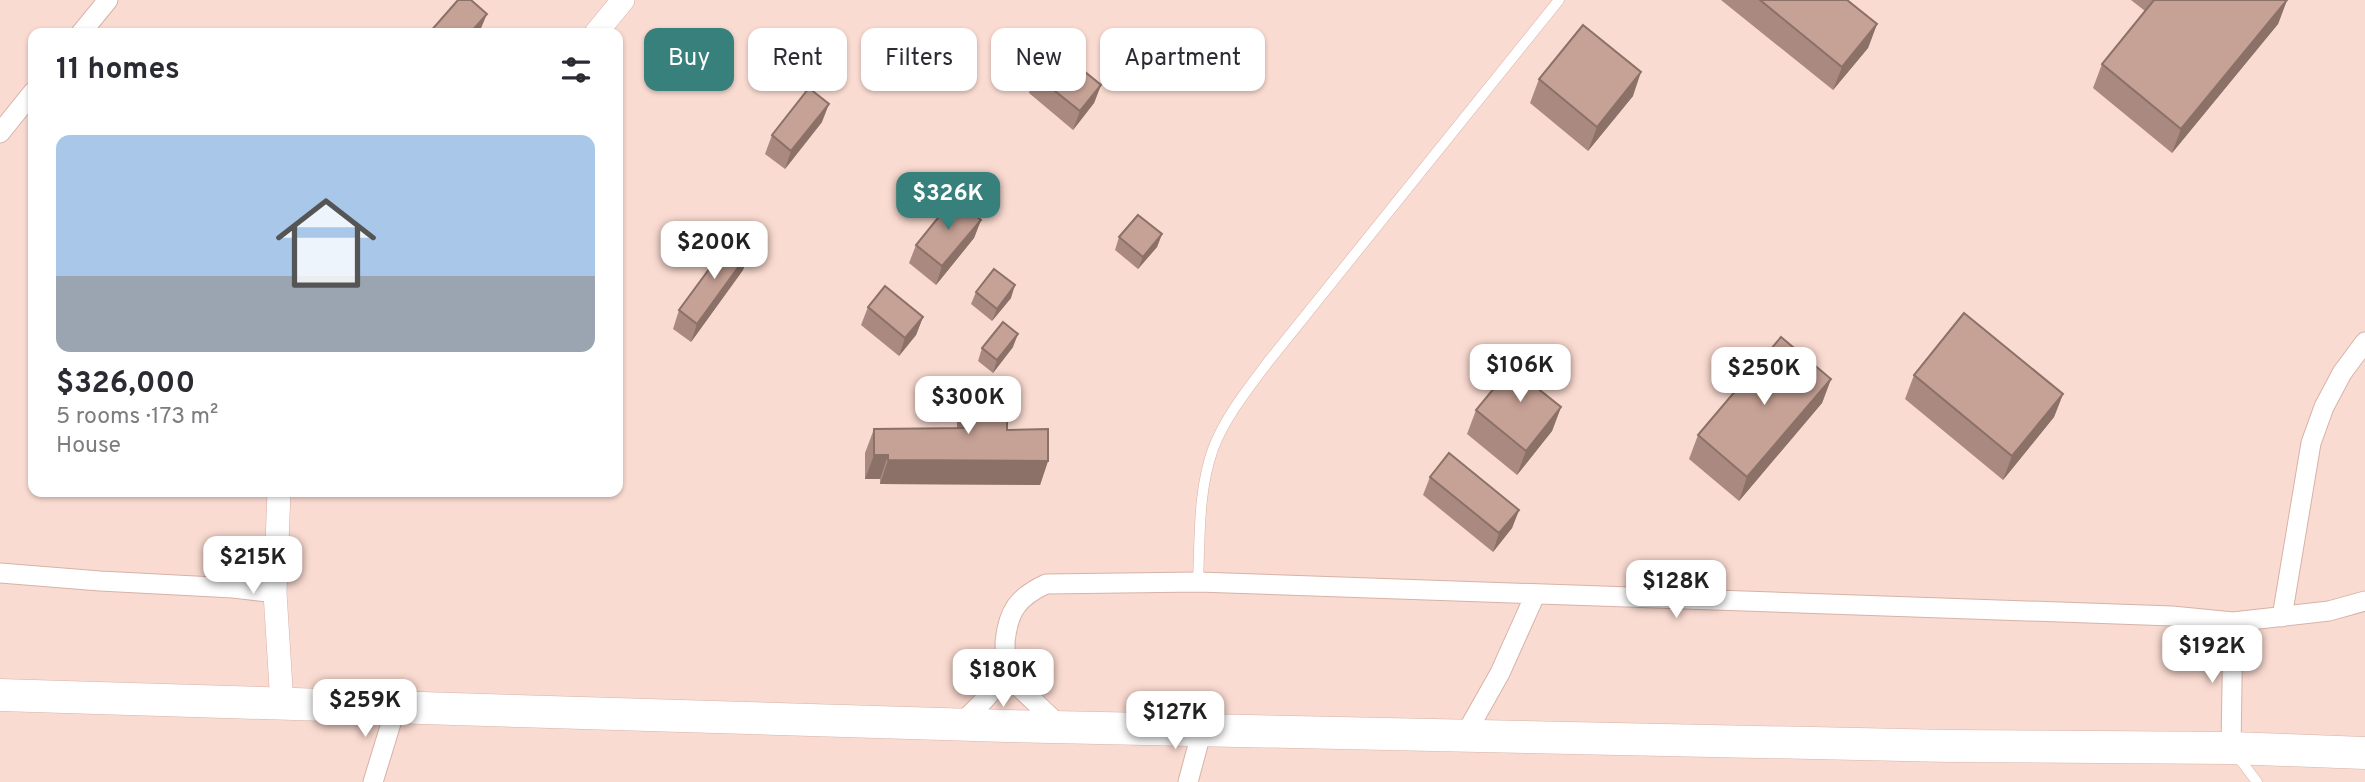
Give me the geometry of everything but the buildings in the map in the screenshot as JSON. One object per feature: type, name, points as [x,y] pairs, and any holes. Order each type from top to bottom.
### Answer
[{"type":"highway","points":[[0,695],[1202,730],[1935,746],[2231,748],[2365,753]]},
{"type":"street","points":[[85,28],[108,0]]},
{"type":"street","points":[[600,28],[623,0]]},
{"type":"street","points":[[0,133],[28,98]]},
{"type":"street","points":[[2282,617],[2311,443],[2324,407],[2342,373],[2365,342]]},
{"type":"street","points":[[279,497],[275,593],[282,704]]},
{"type":"street","points":[[0,573],[275,593]]},
{"type":"street","points":[[960,724],[985,699],[1005,664],[1008,621],[1012,613],[1027,593],[1046,584],[1198,582],[2172,616],[2233,622],[2329,611],[2365,601]]},
{"type":"street","points":[[1465,735],[1500,673],[1535,595]]},
{"type":"street","points":[[2231,748],[2233,622]]},
{"type":"street","points":[[1005,664],[1020,688],[1060,726]]},
{"type":"street","points":[[373,782],[396,707]]},
{"type":"street","points":[[1188,782],[1202,730]]},
{"type":"lane","points":[[1198,582],[1206,475],[1213,449],[1225,424],[1268,362],[1559,0]]},
{"type":"lane","points":[[2231,748],[2257,782]]}]
